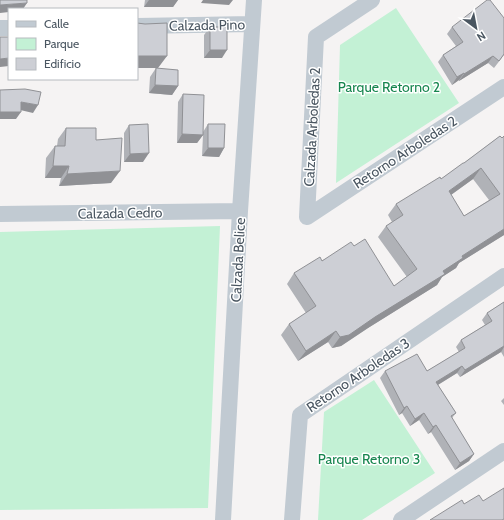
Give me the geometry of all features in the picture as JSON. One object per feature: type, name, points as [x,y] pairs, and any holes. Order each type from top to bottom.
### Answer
[{"type":"street","name":"Calzada Belice","points":[[223,520],[240,211],[254,0]]},
{"type":"street","name":"Calzada Arboledas 2","points":[[307,217],[316,37],[372,0]]},
{"type":"street","name":"Calzada Pino","points":[[138,26],[252,24]]},
{"type":"street","name":"Retorno Arboledas 2","points":[[307,217],[504,87]]},
{"type":"street","name":"Calzada Cedro","points":[[0,214],[240,211]]},
{"type":"street","name":"Retorno Arboledas 3","points":[[292,520],[300,415],[504,276]]},
{"type":"street","points":[[401,520],[504,451]]},
{"type":"green space","name":"Parque Retorno 2","points":[[396,8],[459,103],[336,183],[340,45]]},
{"type":"green space","points":[[220,226],[208,508],[0,510],[0,232]]},
{"type":"green space","name":"Parque Retorno 3","points":[[374,380],[435,473],[362,520],[318,520],[324,412]]},
{"type":"building","points":[[0,0],[27,0],[27,3],[0,5]]},
{"type":"building","points":[[487,0],[490,0],[504,18],[504,54],[499,61],[493,56],[457,77],[443,55],[463,42],[452,27]]},
{"type":"building","points":[[138,23],[167,23],[167,56],[138,56]]},
{"type":"building","points":[[210,27],[227,27],[227,50],[210,50]]},
{"type":"building","points":[[0,37],[8,37],[8,58],[0,59]]},
{"type":"building","points":[[156,68],[178,70],[178,86],[155,85]]},
{"type":"building","points":[[25,89],[41,92],[38,105],[21,102],[21,112],[0,112],[0,90]]},
{"type":"building","points":[[183,94],[204,95],[203,135],[182,134]]},
{"type":"building","points":[[148,124],[149,153],[130,154],[129,125]]},
{"type":"building","points":[[208,124],[225,124],[224,148],[208,148]]},
{"type":"building","points":[[66,128],[96,128],[96,140],[122,138],[120,171],[67,174],[69,166],[53,166],[55,146],[65,146]]},
{"type":"building","points":[[500,136],[502,138],[504,136],[504,229],[462,256],[463,258],[443,271],[445,274],[375,317],[349,335],[340,337],[336,331],[306,351],[289,324],[316,306],[294,273],[320,257],[322,261],[351,242],[354,246],[365,239],[394,286],[417,269],[386,226],[403,215],[396,204],[440,177],[441,179]],"holes":[[[481,168],[500,194],[464,216],[449,191]]]},
{"type":"building","points":[[504,302],[504,346],[465,370],[462,366],[436,382],[456,413],[451,416],[474,454],[460,463],[436,425],[433,427],[424,413],[415,419],[407,406],[404,408],[385,371],[417,354],[427,371],[465,348],[461,340],[492,321],[487,313]]},
{"type":"building","points":[[504,488],[504,519],[502,520],[430,520],[462,500],[464,504],[479,495],[483,501]]}]
